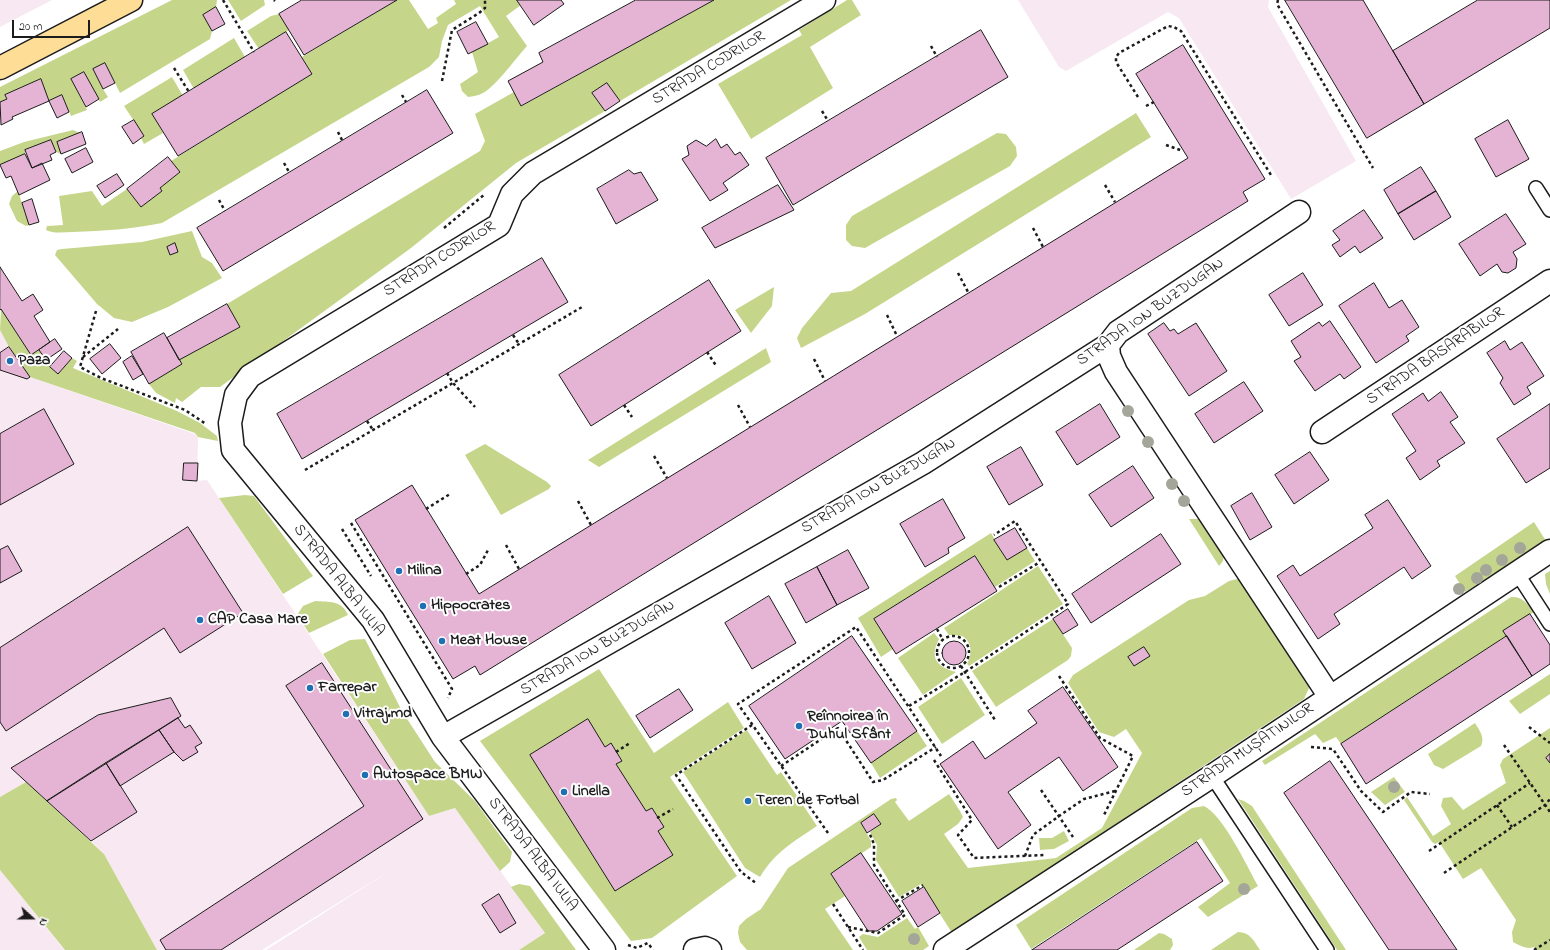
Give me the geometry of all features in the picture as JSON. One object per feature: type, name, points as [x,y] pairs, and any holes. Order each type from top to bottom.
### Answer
[{"type":"main road","points":[[0,68],[131,0]]},
{"type":"street","name":"STRADA CODRILOR","points":[[233,447],[230,423],[236,395],[250,376],[499,225],[512,194],[533,173],[824,0]]},
{"type":"street","name":"STRADA ION BUZDUGAN","points":[[443,737],[923,463],[1108,345],[1118,332],[1299,212]]},
{"type":"street","name":"STRADA BASARABILOR","points":[[1322,432],[1550,281]]},
{"type":"street","points":[[1108,345],[1109,356],[1116,372],[1330,697]]},
{"type":"street","name":"STRADA ALBA IULIA","points":[[233,447],[373,620],[443,737],[604,950]]},
{"type":"street","name":"STRADA MUȘATINILOR","points":[[945,950],[1212,776],[1550,551]]},
{"type":"street","points":[[695,950],[706,948],[710,950]]},
{"type":"lane","points":[[1536,188],[1550,210]]},
{"type":"lane","points":[[1517,573],[1550,624]]},
{"type":"lane","points":[[1212,776],[1327,950]]},
{"type":"path","points":[[223,0],[254,52]]},
{"type":"path","points":[[442,81],[452,30],[485,8],[485,0]]},
{"type":"path","points":[[1278,0],[1278,4],[1373,168]]},
{"type":"path","points":[[1138,97],[1116,62],[1116,58],[1119,53],[1168,26],[1174,27],[1181,31],[1271,176]]},
{"type":"path","points":[[931,46],[936,57]]},
{"type":"path","points":[[174,68],[189,92]]},
{"type":"path","points":[[402,95],[406,102]]},
{"type":"path","points":[[1146,106],[1154,102]]},
{"type":"path","points":[[822,111],[828,121]]},
{"type":"path","points":[[338,132],[342,140]]},
{"type":"path","points":[[1166,145],[1183,151]]},
{"type":"path","points":[[284,163],[289,172]]},
{"type":"path","points":[[1105,185],[1115,202]]},
{"type":"path","points":[[219,200],[225,211]]},
{"type":"path","points":[[1033,228],[1043,247]]},
{"type":"path","points":[[958,273],[968,292]]},
{"type":"path","points":[[305,470],[582,307]]},
{"type":"path","points":[[96,311],[80,367],[101,378],[185,410],[233,447]]},
{"type":"path","points":[[887,316],[897,336]]},
{"type":"path","points":[[83,358],[118,329]]},
{"type":"path","points":[[513,334],[519,344]]},
{"type":"path","points":[[707,352],[717,367]]},
{"type":"path","points":[[814,359],[825,381]]},
{"type":"path","points":[[447,373],[453,383],[475,407]]},
{"type":"path","points":[[624,405],[632,417]]},
{"type":"path","points":[[738,405],[750,427]]},
{"type":"path","points":[[367,421],[373,430]]},
{"type":"path","points":[[654,456],[667,478]]},
{"type":"path","points":[[426,509],[450,494]]},
{"type":"path","points":[[578,501],[591,525]]},
{"type":"path","points":[[909,706],[965,672],[1068,604],[1014,521],[994,535]]},
{"type":"path","points":[[351,523],[452,689],[447,699]]},
{"type":"path","points":[[506,544],[519,569]]},
{"type":"path","points":[[466,574],[480,565],[488,550]]},
{"type":"path","points":[[999,587],[1040,562]]},
{"type":"path","points":[[828,832],[738,704],[856,627],[941,756]]},
{"type":"path","points":[[937,629],[943,640]]},
{"type":"path","points":[[948,637],[958,637],[966,643],[970,653],[965,663],[961,666],[951,668],[942,663],[939,659],[938,648],[943,640],[948,637]]},
{"type":"path","points":[[961,666],[995,720]]},
{"type":"path","points":[[1059,676],[1100,738],[1133,756],[1102,818]]},
{"type":"path","points":[[752,724],[676,775],[741,872],[756,883]]},
{"type":"path","points":[[1529,727],[1550,743]]},
{"type":"path","points":[[781,766],[838,728],[874,782],[884,780],[936,747]]},
{"type":"path","points":[[810,742],[812,746]]},
{"type":"path","points":[[616,752],[630,743]]},
{"type":"path","points":[[1504,745],[1550,812]]},
{"type":"path","points":[[1311,747],[1333,749],[1361,790],[1383,812],[1411,792],[1430,794]]},
{"type":"path","points":[[934,760],[972,820],[958,835],[974,858],[1045,855]]},
{"type":"path","points":[[1429,851],[1530,783]]},
{"type":"path","points":[[1041,790],[1087,857]]},
{"type":"path","points":[[1025,856],[1033,834],[1084,799],[1116,791]]},
{"type":"path","points":[[1444,873],[1545,805],[1550,799]]},
{"type":"path","points":[[1497,805],[1512,827]]},
{"type":"path","points":[[658,818],[673,809]]},
{"type":"path","points":[[848,927],[878,933],[905,915],[874,865],[874,844],[869,832]]},
{"type":"path","points":[[896,901],[922,885]]},
{"type":"path","points":[[833,904],[863,950]]},
{"type":"path","points":[[1534,950],[1550,940]]},
{"type":"shaded area","points":[[0,0],[52,0],[0,27]]},
{"type":"shaded area","points":[[1018,0],[1269,0],[1268,7],[1356,161],[1291,199],[1179,18],[1168,12],[1066,71],[1059,67]]},
{"type":"shaded area","points":[[0,330],[9,347],[30,377],[195,434],[198,437],[197,481],[207,480],[429,816],[455,808],[545,933],[519,950],[266,950],[399,865],[262,950],[157,950],[104,854],[91,841],[26,782],[0,797]]},
{"type":"shaded area","points":[[0,870],[62,947],[65,950],[0,950]]},
{"type":"green space","points":[[172,0],[217,0],[216,7],[203,15],[212,31],[210,39],[120,93],[105,63],[103,89],[108,97],[100,102],[84,72],[71,79],[87,110],[71,116],[62,95],[49,101],[41,79],[5,95],[7,99],[0,102],[0,87]]},
{"type":"green space","points":[[228,0],[264,0],[265,5],[241,21]]},
{"type":"green space","points":[[397,0],[409,0],[428,29],[438,23],[436,18],[456,4],[454,0],[517,0],[521,5],[506,16],[527,46],[500,78],[488,89],[479,95],[468,97],[462,91],[460,84],[478,72],[472,52],[499,37],[480,6],[448,25],[442,41],[439,57],[429,67],[162,223],[95,231],[52,232],[46,230],[47,226],[63,225],[59,196],[92,191],[102,206],[127,189],[141,207],[162,191],[160,188],[180,172],[171,161],[312,74],[302,57]]},
{"type":"green space","points":[[714,0],[791,0],[620,101],[607,83],[592,93],[605,111],[516,163],[411,248],[220,387],[201,387],[182,402],[176,398],[175,403],[156,393],[149,384],[182,364],[179,360],[240,327],[227,304],[480,151],[485,141],[475,114],[514,92],[522,106]]},
{"type":"green space","points":[[847,0],[852,0],[861,15],[810,47],[833,88],[751,139],[718,84],[802,35],[799,30]]},
{"type":"green space","points":[[279,14],[289,30],[259,49],[247,31],[271,16]]},
{"type":"green space","points":[[234,38],[245,57],[194,89],[183,70]]},
{"type":"green space","points":[[172,77],[183,96],[153,114],[163,133],[144,144],[141,138],[144,136],[124,106]]},
{"type":"green space","points":[[1136,113],[1151,137],[865,314],[801,348],[797,338],[802,328],[831,293],[851,291]]},
{"type":"green space","points":[[73,130],[80,133],[57,142],[61,154],[56,152],[51,140],[25,150],[25,154],[0,166],[0,151],[24,142]]},
{"type":"green space","points":[[997,133],[1006,134],[1016,147],[1017,156],[1010,166],[865,248],[852,246],[846,240],[846,225],[852,216]]},
{"type":"green space","points":[[18,191],[29,225],[26,226],[17,221],[9,204],[12,196]]},
{"type":"green space","points":[[192,231],[202,257],[212,263],[222,278],[168,307],[132,322],[114,318],[97,304],[55,255],[57,250],[62,249],[142,242]]},
{"type":"green space","points":[[774,287],[772,306],[751,333],[735,310]]},
{"type":"green space","points":[[1,309],[31,355],[39,350],[50,367],[58,374],[72,358],[77,361],[73,368],[177,411],[200,423],[217,436],[218,441],[198,437],[195,433],[30,377],[9,347],[0,330]]},
{"type":"green space","points":[[766,348],[771,362],[599,467],[588,460]]},
{"type":"green space","points":[[485,444],[547,482],[551,486],[549,489],[501,515],[465,455]]},
{"type":"green space","points":[[245,495],[254,496],[313,576],[283,594],[219,498]]},
{"type":"green space","points":[[1189,519],[1198,519],[1206,523],[1224,554],[1223,561],[1219,566]]},
{"type":"green space","points":[[1534,522],[1546,541],[1465,592],[1455,576]]},
{"type":"green space","points":[[991,533],[1007,560],[1027,548],[1035,561],[995,587],[975,556],[874,619],[893,649],[881,657],[858,618]]},
{"type":"green space","points":[[1038,566],[1063,604],[969,666],[967,664],[971,653],[970,645],[962,636],[949,635],[944,628]]},
{"type":"green space","points":[[1550,571],[1550,594],[1546,584],[1545,574]]},
{"type":"green space","points":[[1241,579],[1310,686],[1304,699],[952,933],[921,884],[899,897],[876,860],[877,845],[870,832],[881,824],[874,814],[861,823],[871,841],[871,847],[831,874],[845,896],[825,909],[853,950],[747,950],[740,942],[738,933],[739,926],[746,919],[761,909],[788,868],[891,799],[896,798],[897,800],[895,802],[909,821],[949,794],[963,817],[958,824],[944,834],[968,868],[1056,858],[1102,828],[1142,753],[1126,729],[1114,737],[1099,732],[1068,683],[1073,675],[1189,600],[1205,596],[1229,581]]},
{"type":"green space","points":[[1511,597],[1522,599],[1534,612],[1504,631],[1507,636],[1341,744],[1336,737],[1323,743],[1315,734],[1265,765],[1262,761]]},
{"type":"green space","points":[[315,601],[339,604],[348,615],[309,633],[297,615],[303,606]]},
{"type":"green space","points":[[1053,619],[1072,648],[1071,656],[1068,660],[996,707],[972,671]]},
{"type":"green space","points":[[934,633],[939,639],[935,651],[937,661],[949,670],[956,672],[923,695],[898,658]]},
{"type":"green space","points":[[365,639],[402,711],[435,762],[475,801],[512,852],[510,862],[500,871],[455,808],[429,816],[323,654],[350,640]]},
{"type":"green space","points":[[599,669],[654,753],[728,702],[744,728],[670,777],[737,876],[652,938],[631,941],[480,741]]},
{"type":"green space","points":[[1550,674],[1550,694],[1520,714],[1509,701]]},
{"type":"green space","points":[[961,678],[985,715],[942,744],[918,707]]},
{"type":"green space","points":[[1475,723],[1482,737],[1481,746],[1443,769],[1434,765],[1428,754]]},
{"type":"green space","points":[[1550,728],[1550,950],[1536,950],[1534,947],[1526,948],[1513,942],[1512,932],[1516,920],[1481,868],[1463,879],[1439,842],[1435,844],[1432,842],[1404,800],[1407,797],[1433,836],[1451,824],[1441,806],[1443,798],[1452,797],[1463,810],[1506,783],[1500,765],[1503,759]]},
{"type":"green space","name":"Teren de Fotbal","points":[[747,730],[777,775],[781,772],[817,826],[778,854],[760,877],[745,868],[683,772]]},
{"type":"green space","points":[[917,731],[927,746],[880,778],[871,763]]},
{"type":"green space","points":[[1394,777],[1405,792],[1385,805],[1371,792]]},
{"type":"green space","points":[[26,782],[104,854],[157,950],[65,950],[0,870],[0,797]]},
{"type":"green space","points":[[1238,799],[1252,806],[1346,950],[1337,950]]},
{"type":"green space","points":[[1204,806],[1219,819],[1227,830],[1258,886],[1208,917],[1198,907],[1230,883],[1201,838],[1031,949],[1016,925],[1192,808]]},
{"type":"green space","points":[[1064,831],[1069,841],[1054,849],[1040,850],[1039,838],[1052,838]]},
{"type":"green space","points":[[519,884],[530,886],[576,950],[519,950],[545,933],[511,887]]},
{"type":"green space","points":[[907,918],[915,929],[918,927],[929,946],[923,950],[867,950],[859,937],[863,934],[878,937]]},
{"type":"green space","points":[[1238,932],[1249,935],[1260,950],[1211,950]]},
{"type":"green space","points":[[1159,933],[1172,939],[1173,945],[1170,950],[1134,950]]},
{"type":"building","points":[[302,0],[397,0],[304,55],[279,14]]},
{"type":"building","points":[[517,0],[561,0],[564,4],[534,25]]},
{"type":"building","points":[[636,0],[714,0],[521,106],[508,81],[543,62],[539,53]]},
{"type":"building","points":[[1285,0],[1363,0],[1424,104],[1367,138]]},
{"type":"building","points":[[1478,0],[1550,0],[1550,28],[1424,104],[1393,51]]},
{"type":"building","points":[[216,7],[225,24],[212,31],[203,15]]},
{"type":"building","points":[[476,22],[488,44],[468,54],[457,32]]},
{"type":"building","points":[[981,30],[1008,77],[793,205],[766,158]]},
{"type":"building","points":[[286,32],[312,74],[178,156],[152,114]]},
{"type":"building","points":[[1183,45],[1265,179],[1243,192],[1248,201],[480,675],[475,666],[453,679],[355,520],[412,485],[479,594],[1188,158],[1136,74]]},
{"type":"building","points":[[105,63],[115,83],[103,89],[93,69]]},
{"type":"building","points":[[84,72],[99,99],[86,107],[71,79]]},
{"type":"building","points":[[41,79],[49,101],[12,117],[13,119],[1,125],[0,102],[7,99],[5,95]]},
{"type":"building","points":[[607,83],[620,101],[605,111],[592,93]]},
{"type":"building","points":[[427,90],[453,133],[223,271],[197,228]]},
{"type":"building","points":[[62,95],[69,112],[57,118],[49,101]]},
{"type":"building","points":[[134,120],[144,136],[133,144],[122,127]]},
{"type":"building","points":[[1508,120],[1529,159],[1496,177],[1475,139]]},
{"type":"building","points":[[82,132],[86,144],[61,154],[57,142]]},
{"type":"building","points":[[716,139],[721,148],[727,144],[735,155],[740,152],[749,165],[723,183],[728,190],[710,201],[682,159],[689,155],[687,146],[696,140],[706,146]]},
{"type":"building","points":[[51,140],[56,152],[50,155],[52,160],[32,168],[25,150]]},
{"type":"building","points":[[86,148],[93,162],[72,173],[65,159]]},
{"type":"building","points":[[25,154],[32,168],[42,163],[50,180],[19,195],[11,176],[6,178],[0,165]]},
{"type":"building","points":[[168,157],[180,172],[160,188],[162,191],[141,207],[127,189]]},
{"type":"building","points":[[1421,167],[1436,191],[1398,214],[1384,190]]},
{"type":"building","points":[[629,170],[634,174],[641,172],[658,200],[616,224],[597,189]]},
{"type":"building","points":[[117,174],[124,185],[105,198],[97,186]]},
{"type":"building","points":[[778,185],[794,210],[715,248],[702,228]]},
{"type":"building","points":[[1436,191],[1451,217],[1414,240],[1398,214]]},
{"type":"building","points":[[32,199],[39,222],[29,225],[22,203]]},
{"type":"building","points":[[1364,210],[1383,238],[1360,253],[1355,246],[1340,257],[1332,245],[1340,240],[1333,231]]},
{"type":"building","points":[[1506,214],[1526,244],[1513,252],[1517,259],[1516,268],[1508,273],[1502,272],[1497,264],[1480,276],[1459,244]]},
{"type":"building","points":[[175,243],[178,252],[170,255],[167,247]]},
{"type":"building","points":[[542,258],[568,302],[302,459],[277,414]]},
{"type":"building","points":[[0,267],[22,301],[33,294],[43,310],[34,316],[50,342],[31,355],[1,309],[0,310]]},
{"type":"building","points":[[1303,273],[1323,305],[1289,326],[1269,295]]},
{"type":"building","points":[[709,280],[741,331],[591,426],[559,375]]},
{"type":"building","points":[[1374,283],[1389,308],[1402,300],[1419,327],[1406,336],[1409,341],[1376,363],[1339,306]]},
{"type":"building","points":[[227,304],[240,327],[179,360],[167,338]]},
{"type":"building","points":[[1330,321],[1361,367],[1344,379],[1340,374],[1315,391],[1294,361],[1301,357],[1291,341],[1319,322],[1322,326]]},
{"type":"building","points":[[1164,323],[1170,331],[1174,329],[1178,334],[1196,323],[1227,371],[1189,396],[1148,334]]},
{"type":"building","points":[[164,333],[182,364],[149,384],[131,352]]},
{"type":"building","points":[[55,339],[62,349],[46,360],[39,350]]},
{"type":"building","points":[[1505,341],[1510,350],[1522,342],[1544,376],[1527,387],[1531,394],[1514,405],[1500,383],[1503,378],[1487,353]]},
{"type":"building","points":[[110,344],[121,358],[102,374],[90,359]]},
{"type":"building","name":"Paza","points":[[9,347],[30,377],[27,379],[0,370],[0,353]]},
{"type":"building","points":[[64,351],[72,358],[58,374],[50,367]]},
{"type":"building","points":[[132,356],[143,374],[133,380],[123,362]]},
{"type":"building","points":[[1244,382],[1263,411],[1214,443],[1195,414]]},
{"type":"building","points":[[1441,392],[1458,417],[1450,422],[1465,443],[1437,461],[1440,466],[1420,480],[1406,458],[1416,451],[1392,414],[1423,393],[1428,401]]},
{"type":"building","points":[[1100,404],[1120,437],[1077,465],[1056,432]]},
{"type":"building","points":[[1550,404],[1550,468],[1526,483],[1497,439]]},
{"type":"building","points":[[44,409],[74,464],[0,505],[0,434]]},
{"type":"building","points":[[1021,447],[1043,485],[1009,505],[987,467]]},
{"type":"building","points":[[1310,452],[1329,480],[1294,504],[1275,475]]},
{"type":"building","points":[[184,463],[198,463],[197,481],[183,480]]},
{"type":"building","points":[[1133,466],[1154,498],[1111,527],[1089,495]]},
{"type":"building","points":[[1252,493],[1272,527],[1250,540],[1231,506]]},
{"type":"building","points":[[943,499],[965,538],[948,548],[949,553],[925,567],[900,524]]},
{"type":"building","points":[[1388,500],[1431,566],[1412,579],[1404,567],[1334,614],[1340,624],[1318,639],[1277,576],[1293,565],[1300,576],[1373,528],[1365,515]]},
{"type":"building","points":[[188,527],[243,613],[180,653],[164,628],[6,731],[0,722],[0,648]]},
{"type":"building","points":[[1015,528],[1027,548],[1007,560],[994,540]]},
{"type":"building","points":[[1161,534],[1181,564],[1091,623],[1072,594]]},
{"type":"building","points":[[8,546],[22,571],[0,583],[0,550]]},
{"type":"building","points":[[848,550],[869,588],[837,605],[817,567]]},
{"type":"building","points":[[975,556],[997,591],[896,654],[874,619]]},
{"type":"building","points":[[817,567],[837,605],[806,623],[785,584]]},
{"type":"building","points":[[769,596],[796,643],[752,669],[725,623]]},
{"type":"building","points":[[1068,609],[1078,625],[1063,634],[1053,619]]},
{"type":"building","points":[[1530,614],[1550,645],[1550,664],[1532,676],[1503,631]]},
{"type":"building","points":[[852,636],[917,731],[871,763],[842,721],[785,759],[749,706]]},
{"type":"building","points":[[1507,636],[1532,676],[1366,784],[1341,744]]},
{"type":"building","points":[[954,641],[962,645],[966,653],[962,661],[954,665],[946,661],[942,653],[946,645]]},
{"type":"building","points":[[1144,647],[1150,656],[1134,666],[1128,657]]},
{"type":"building","points":[[322,663],[423,819],[221,950],[166,950],[160,940],[364,806],[286,686]]},
{"type":"building","points":[[1063,687],[1118,767],[1083,791],[1059,757],[1008,792],[1031,825],[998,849],[940,764],[973,741],[985,759],[1037,723],[1028,711]]},
{"type":"building","points":[[679,689],[693,710],[650,738],[636,716]]},
{"type":"building","points":[[171,698],[181,716],[47,801],[11,768],[98,715]]},
{"type":"building","points":[[178,718],[185,728],[190,725],[202,743],[195,747],[198,752],[183,761],[174,752],[159,730]]},
{"type":"building","points":[[588,719],[605,747],[611,743],[622,761],[616,764],[646,811],[652,808],[664,827],[658,831],[673,855],[615,891],[530,755]]},
{"type":"building","points":[[159,730],[174,752],[120,786],[106,763]]},
{"type":"building","points":[[1550,754],[1550,763],[1546,758]]},
{"type":"building","points":[[1330,761],[1457,950],[1389,950],[1284,793]]},
{"type":"building","points":[[106,763],[137,812],[91,841],[47,801]]},
{"type":"building","points":[[874,814],[881,824],[867,833],[861,823]]},
{"type":"building","points":[[1197,842],[1223,881],[1117,950],[1032,950]]},
{"type":"building","points":[[861,853],[902,914],[877,931],[868,931],[831,874]]},
{"type":"building","points":[[924,887],[940,913],[918,927],[902,901]]},
{"type":"building","points":[[499,894],[516,923],[500,933],[482,905]]},
{"type":"place","name":"Paza","points":[[10,361]]},
{"type":"place","name":"Milina","points":[[399,571]]},
{"type":"place","name":"Hippocrates","points":[[423,606]]},
{"type":"place","name":"CAP Casa Mare","points":[[200,620]]},
{"type":"place","name":"Meat House","points":[[442,641]]},
{"type":"place","name":"Farrepar","points":[[310,688]]},
{"type":"place","name":"Vitraj.md","points":[[346,714]]},
{"type":"place","name":"Reînnoirea în Duhul Sfânt","points":[[799,726]]},
{"type":"place","name":"Autospace BMW","points":[[365,775]]},
{"type":"place","name":"Linella","points":[[564,792]]},
{"type":"place","name":"Teren de Fotbal","points":[[748,801]]}]
